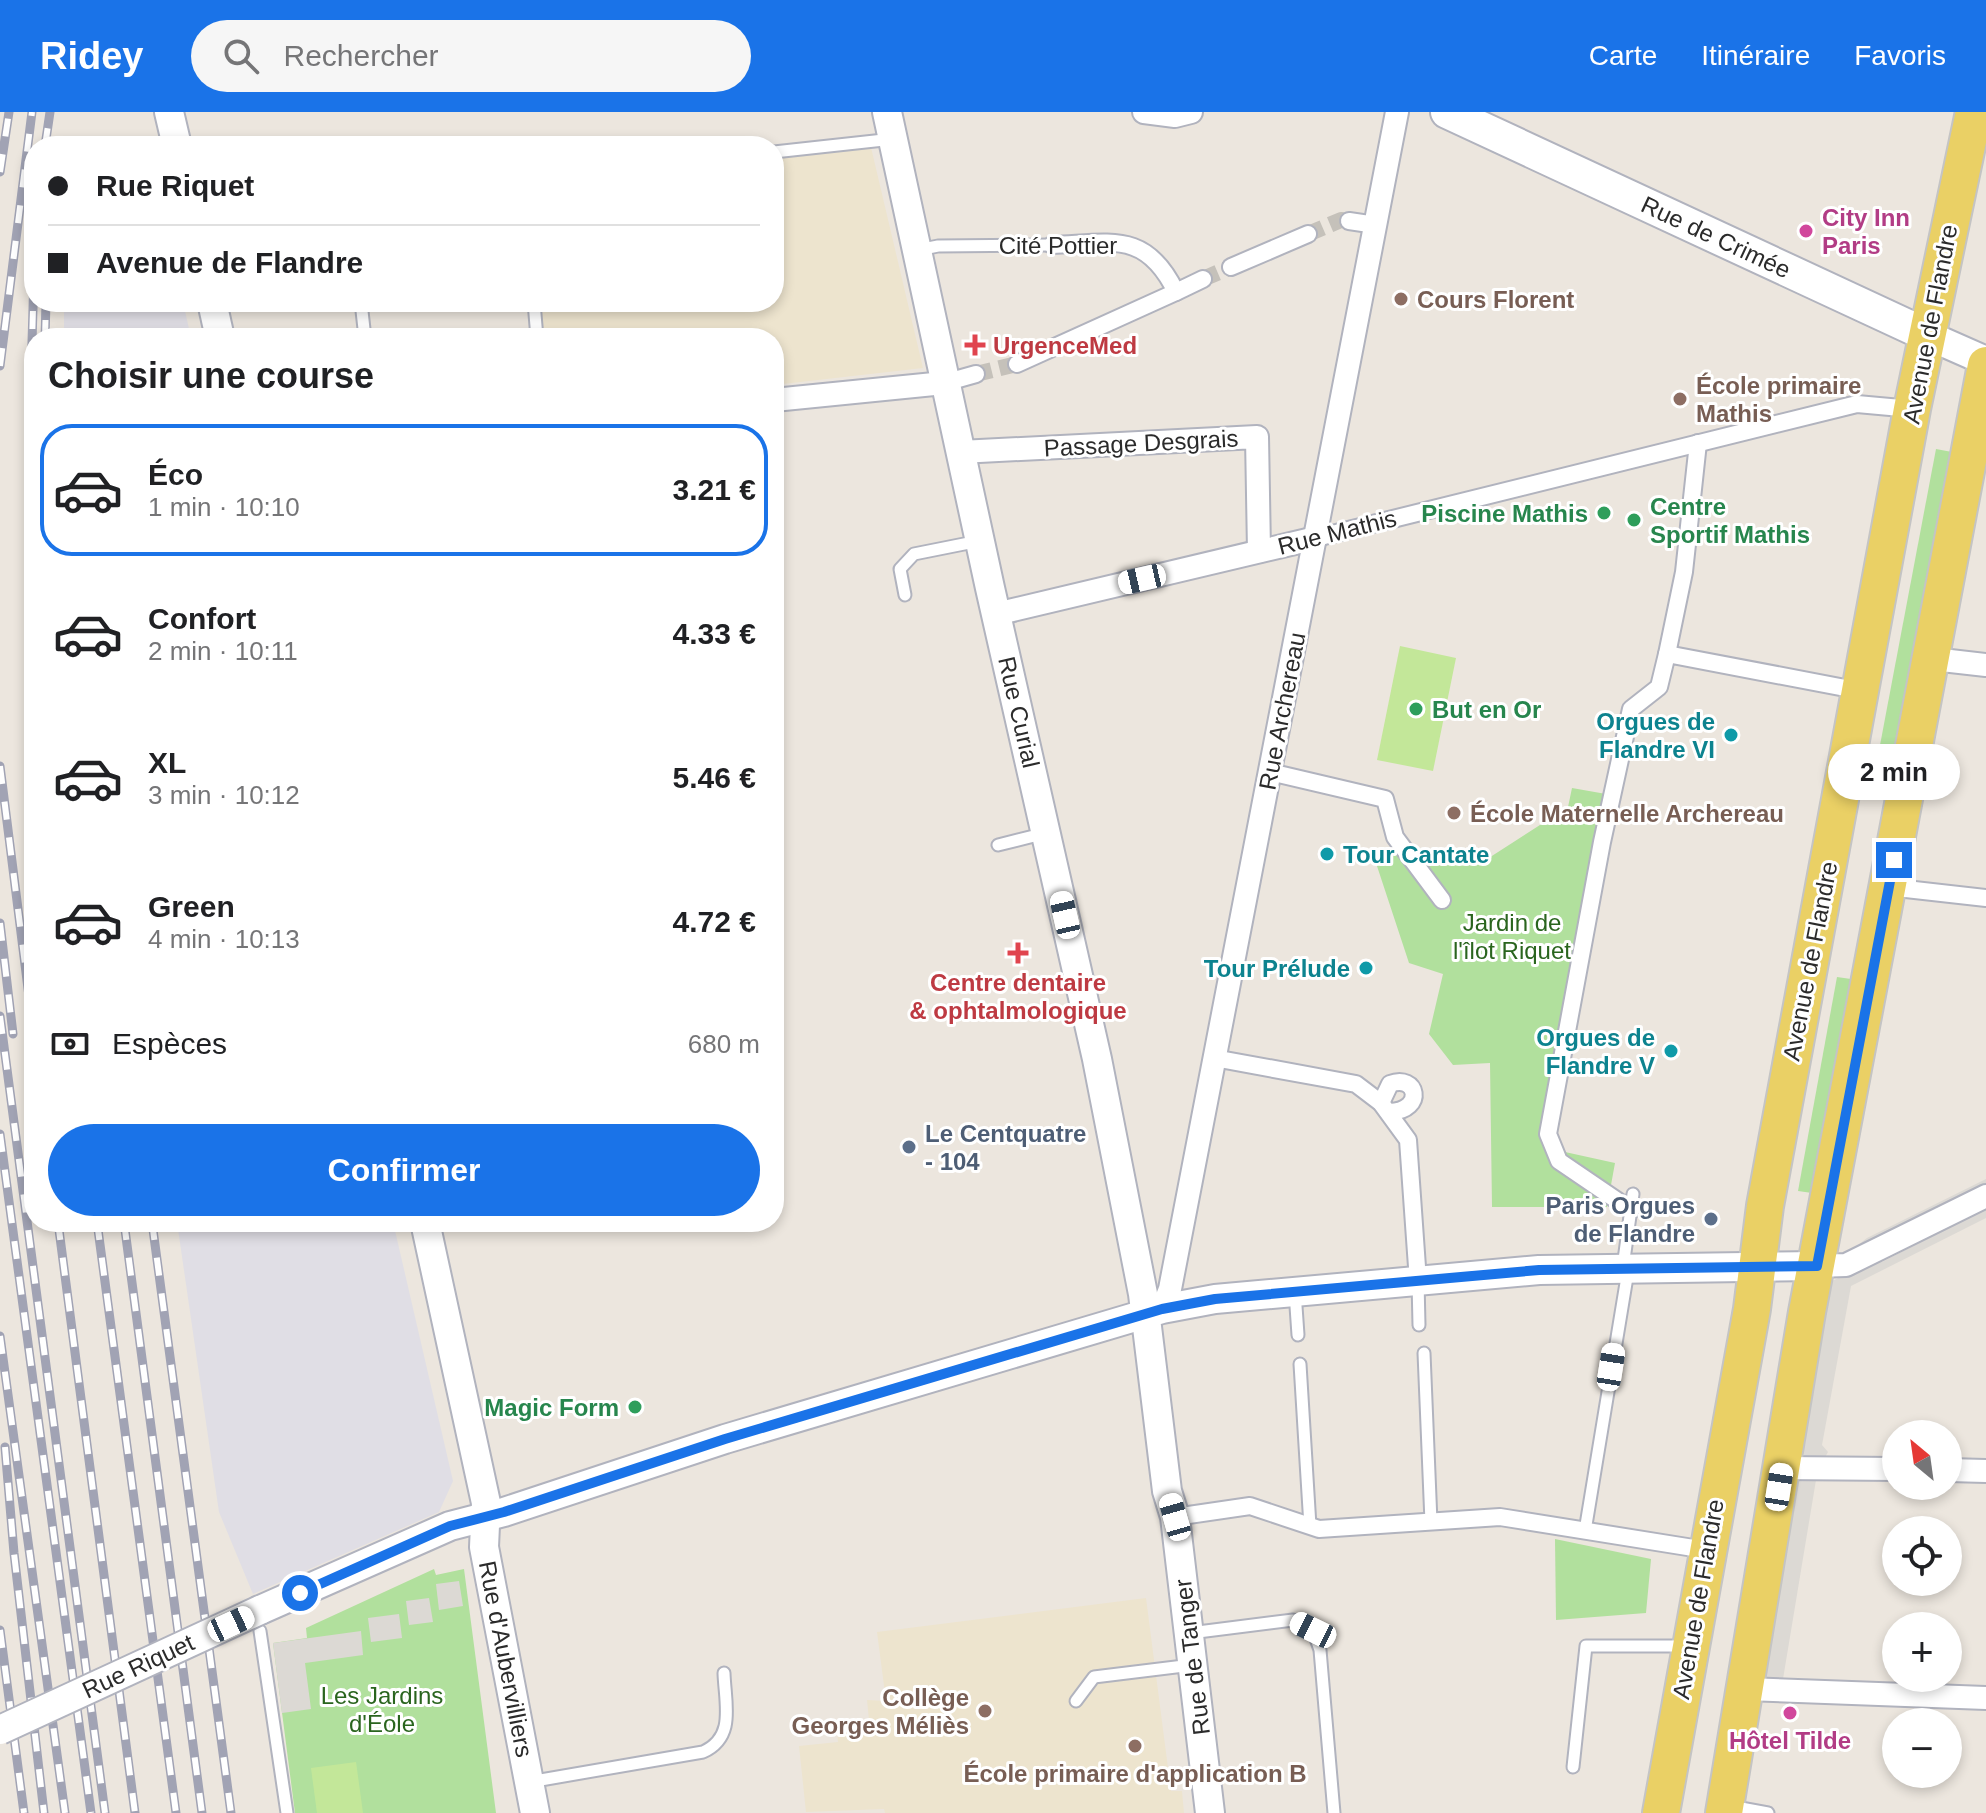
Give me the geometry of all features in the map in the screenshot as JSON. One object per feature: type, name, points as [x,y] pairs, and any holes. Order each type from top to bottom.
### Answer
[{"type":"main road","name":"Rue de Crimée","points":[[1447,112],[1927,335]]},
{"type":"main road","name":"Avenue de Flandre","points":[[1661,1813],[1706,1550],[1752,1309],[1765,1206],[1912,409],[1978,114]]},
{"type":"main road","points":[[1725,1809],[1817,1266],[1986,363]]},
{"type":"street","points":[[169,112],[175,136]]},
{"type":"street","points":[[1144,112],[1175,116],[1191,112]]},
{"type":"street","name":"Rue Archereau","points":[[1153,1310],[1170,1289],[1397,112]]},
{"type":"street","name":"Rue Curial","points":[[890,126],[944,383],[1153,1310]]},
{"type":"street","points":[[1349,221],[1376,225]]},
{"type":"street","points":[[1231,267],[1308,234]]},
{"type":"street","name":"Cité Pottier","points":[[1052,245],[1122,243],[1143,248],[1158,263],[1176,292]]},
{"type":"street","points":[[1017,364],[1203,279]]},
{"type":"street","name":"Rue de Crimée","points":[[1927,335],[1986,363]]},
{"type":"street","points":[[784,399],[944,383],[976,374]]},
{"type":"street","name":"Rue Mathis","points":[[996,614],[1857,404],[1912,409]]},
{"type":"street","name":"Passage Desgrais","points":[[960,452],[1257,437],[1259,551]]},
{"type":"street","points":[[1632,1202],[1559,1161],[1548,1134],[1602,842],[1631,709],[1659,687],[1667,654],[1684,572],[1698,443]]},
{"type":"street","points":[[1667,654],[1861,691]]},
{"type":"street","points":[[1933,659],[1986,665]]},
{"type":"street","points":[[1270,772],[1385,799],[1392,829],[1442,900]]},
{"type":"street","points":[[1888,887],[1986,898]]},
{"type":"street","points":[[1214,1058],[1356,1084],[1385,1108],[1408,1140],[1418,1281]]},
{"type":"street","name":"Rue Riquet","points":[[0,1730],[260,1621],[450,1526],[1153,1310],[1295,1291],[1418,1281],[1626,1268],[1846,1265],[1986,1196]]},
{"type":"street","name":"Rue d'Aubervilliers","points":[[427,1232],[486,1503],[484,1547],[535,1813]]},
{"type":"street","name":"Rue de Tanger","points":[[1153,1310],[1167,1491],[1175,1517],[1210,1813]]},
{"type":"street","points":[[1782,1468],[1882,1469]]},
{"type":"street","points":[[1962,1470],[1986,1471]]},
{"type":"street","points":[[1175,1517],[1250,1506],[1319,1529],[1500,1517],[1706,1550]]},
{"type":"street","points":[[1746,1689],[1986,1698]]},
{"type":"lane","points":[[784,150],[890,126]]},
{"type":"lane","name":"Cité Pottier","points":[[918,250],[938,246],[1052,245]]},
{"type":"lane","points":[[905,595],[900,569],[914,554],[980,541]]},
{"type":"lane","points":[[998,845],[1046,833]]},
{"type":"lane","points":[[1585,1531],[1626,1268],[1632,1202]]},
{"type":"lane","points":[[1418,1281],[1419,1325]]},
{"type":"lane","points":[[1295,1291],[1298,1335]]},
{"type":"lane","points":[[1424,1353],[1431,1522]]},
{"type":"lane","points":[[1300,1364],[1310,1526]]},
{"type":"lane","points":[[1189,1633],[1293,1620],[1313,1630],[1320,1650],[1334,1813]]},
{"type":"lane","points":[[260,1621],[287,1813]]},
{"type":"lane","points":[[1573,1767],[1586,1646],[1689,1646]]},
{"type":"lane","points":[[1076,1701],[1094,1677],[1193,1665]]},
{"type":"lane","points":[[529,1782],[703,1752],[714,1747],[727,1729],[724,1673]]},
{"type":"lane","points":[[1725,1809],[1768,1813]]},
{"type":"shaded area","points":[[870,143],[923,368],[784,384],[784,328],[540,328],[540,312],[784,312],[784,147]]},
{"type":"shaded area","points":[[64,312],[185,312],[189,328],[64,328]]},
{"type":"shaded area","points":[[1986,1179],[1986,1187],[1849,1252],[1867,1238]]},
{"type":"shaded area","points":[[1986,1204],[1986,1218],[1851,1286],[1822,1445],[1828,1452],[1824,1459],[1805,1456],[1801,1451],[1828,1283],[1877,1259],[1882,1262],[1913,1246],[1913,1240]]},
{"type":"shaded area","points":[[178,1232],[395,1232],[453,1481],[439,1512],[253,1594],[219,1512]]},
{"type":"shaded area","points":[[1817,1474],[1782,1685],[1766,1684],[1759,1667],[1794,1478]]},
{"type":"shaded area","points":[[459,1581],[463,1606],[439,1610],[436,1584]]},
{"type":"shaded area","points":[[429,1598],[433,1622],[409,1625],[406,1601]]},
{"type":"shaded area","name":"Collège Georges Méliès","points":[[1146,1598],[1171,1791],[1182,1791],[1184,1813],[885,1813],[884,1809],[806,1812],[799,1746],[838,1742],[836,1724],[869,1720],[867,1700],[886,1701],[877,1632]]},
{"type":"shaded area","points":[[399,1614],[402,1638],[371,1642],[368,1618]]},
{"type":"shaded area","points":[[361,1631],[363,1655],[305,1663],[311,1709],[282,1713],[273,1643]]},
{"type":"green space","points":[[1936,449],[1952,452],[1893,764],[1877,761]]},
{"type":"green space","name":"But en Or","points":[[1400,646],[1456,658],[1433,771],[1377,760]]},
{"type":"green space","name":"Jardin de l'îlot Riquet","points":[[1572,788],[1606,794],[1556,1132],[1565,1152],[1615,1163],[1607,1207],[1492,1207],[1490,1063],[1453,1065],[1429,1034],[1443,974],[1409,963],[1375,860],[1403,844],[1481,863],[1568,807]]},
{"type":"green space","points":[[1837,977],[1851,979],[1812,1193],[1798,1191]]},
{"type":"green space","points":[[1555,1539],[1651,1559],[1646,1613],[1556,1620]]},
{"type":"green space","name":"Les Jardins d'Éole","points":[[434,1569],[436,1575],[464,1569],[496,1813],[295,1813],[273,1643],[307,1638],[306,1628]]},
{"type":"green space","points":[[356,1762],[363,1813],[317,1813],[311,1768]]},
{"type":"tunnel","points":[[1308,234],[1341,220],[1349,221]]},
{"type":"tunnel","points":[[1203,279],[1231,267]]},
{"type":"tunnel","points":[[976,374],[1017,364]]},
{"type":"railway","points":[[0,172],[9,112]]},
{"type":"railway","points":[[29,136],[32,112]]},
{"type":"railway","points":[[46,136],[50,112]]},
{"type":"railway","points":[[0,366],[24,176]]},
{"type":"railway","points":[[32,328],[33,312]]},
{"type":"railway","points":[[45,328],[46,312]]},
{"type":"railway","points":[[0,766],[24,957]]},
{"type":"railway","points":[[0,923],[13,1034]]},
{"type":"railway","points":[[0,1016],[24,1198]]},
{"type":"railway","points":[[0,1134],[91,1813]]},
{"type":"railway","points":[[28,1232],[105,1813]]},
{"type":"railway","points":[[59,1232],[135,1813]]},
{"type":"railway","points":[[98,1232],[176,1813]]},
{"type":"railway","points":[[125,1232],[202,1813]]},
{"type":"railway","points":[[153,1232],[231,1813]]},
{"type":"railway","points":[[0,1336],[65,1813]]},
{"type":"railway","points":[[5,1447],[44,1813]]},
{"type":"railway","points":[[0,1630],[24,1813]]},
{"type":"place","name":"City Inn Paris","points":[[1806,231]]},
{"type":"place","name":"Cours Florent","points":[[1401,299]]},
{"type":"place","name":"UrgenceMed","points":[[975,345]]},
{"type":"place","name":"École primaire Mathis","points":[[1680,399]]},
{"type":"place","name":"Piscine Mathis","points":[[1604,513]]},
{"type":"place","name":"Centre Sportif Mathis","points":[[1634,520]]},
{"type":"place","name":"But en Or","points":[[1416,709]]},
{"type":"place","name":"Orgues de Flandre VI","points":[[1731,735]]},
{"type":"place","name":"École Maternelle Archereau","points":[[1454,813]]},
{"type":"place","name":"Tour Cantate","points":[[1327,854]]},
{"type":"place","name":"Centre dentaire & ophtalmologique","points":[[1018,953]]},
{"type":"place","name":"Tour Prélude","points":[[1366,968]]},
{"type":"place","name":"Orgues de Flandre V","points":[[1671,1051]]},
{"type":"place","name":"Le Centquatre - 104","points":[[909,1147]]},
{"type":"place","name":"Paris Orgues de Flandre","points":[[1711,1219]]},
{"type":"place","name":"Magic Form","points":[[635,1407]]},
{"type":"place","name":"Collège Georges Méliès","points":[[985,1711]]},
{"type":"place","name":"Hôtel Tilde","points":[[1790,1713]]},
{"type":"place","name":"École primaire d'application B","points":[[1135,1746]]},
{"type":"route","points":[[300,1593],[450,1526],[504,1512],[725,1439],[1145,1312],[1215,1299],[1539,1270],[1817,1266],[1894,860]]}]
